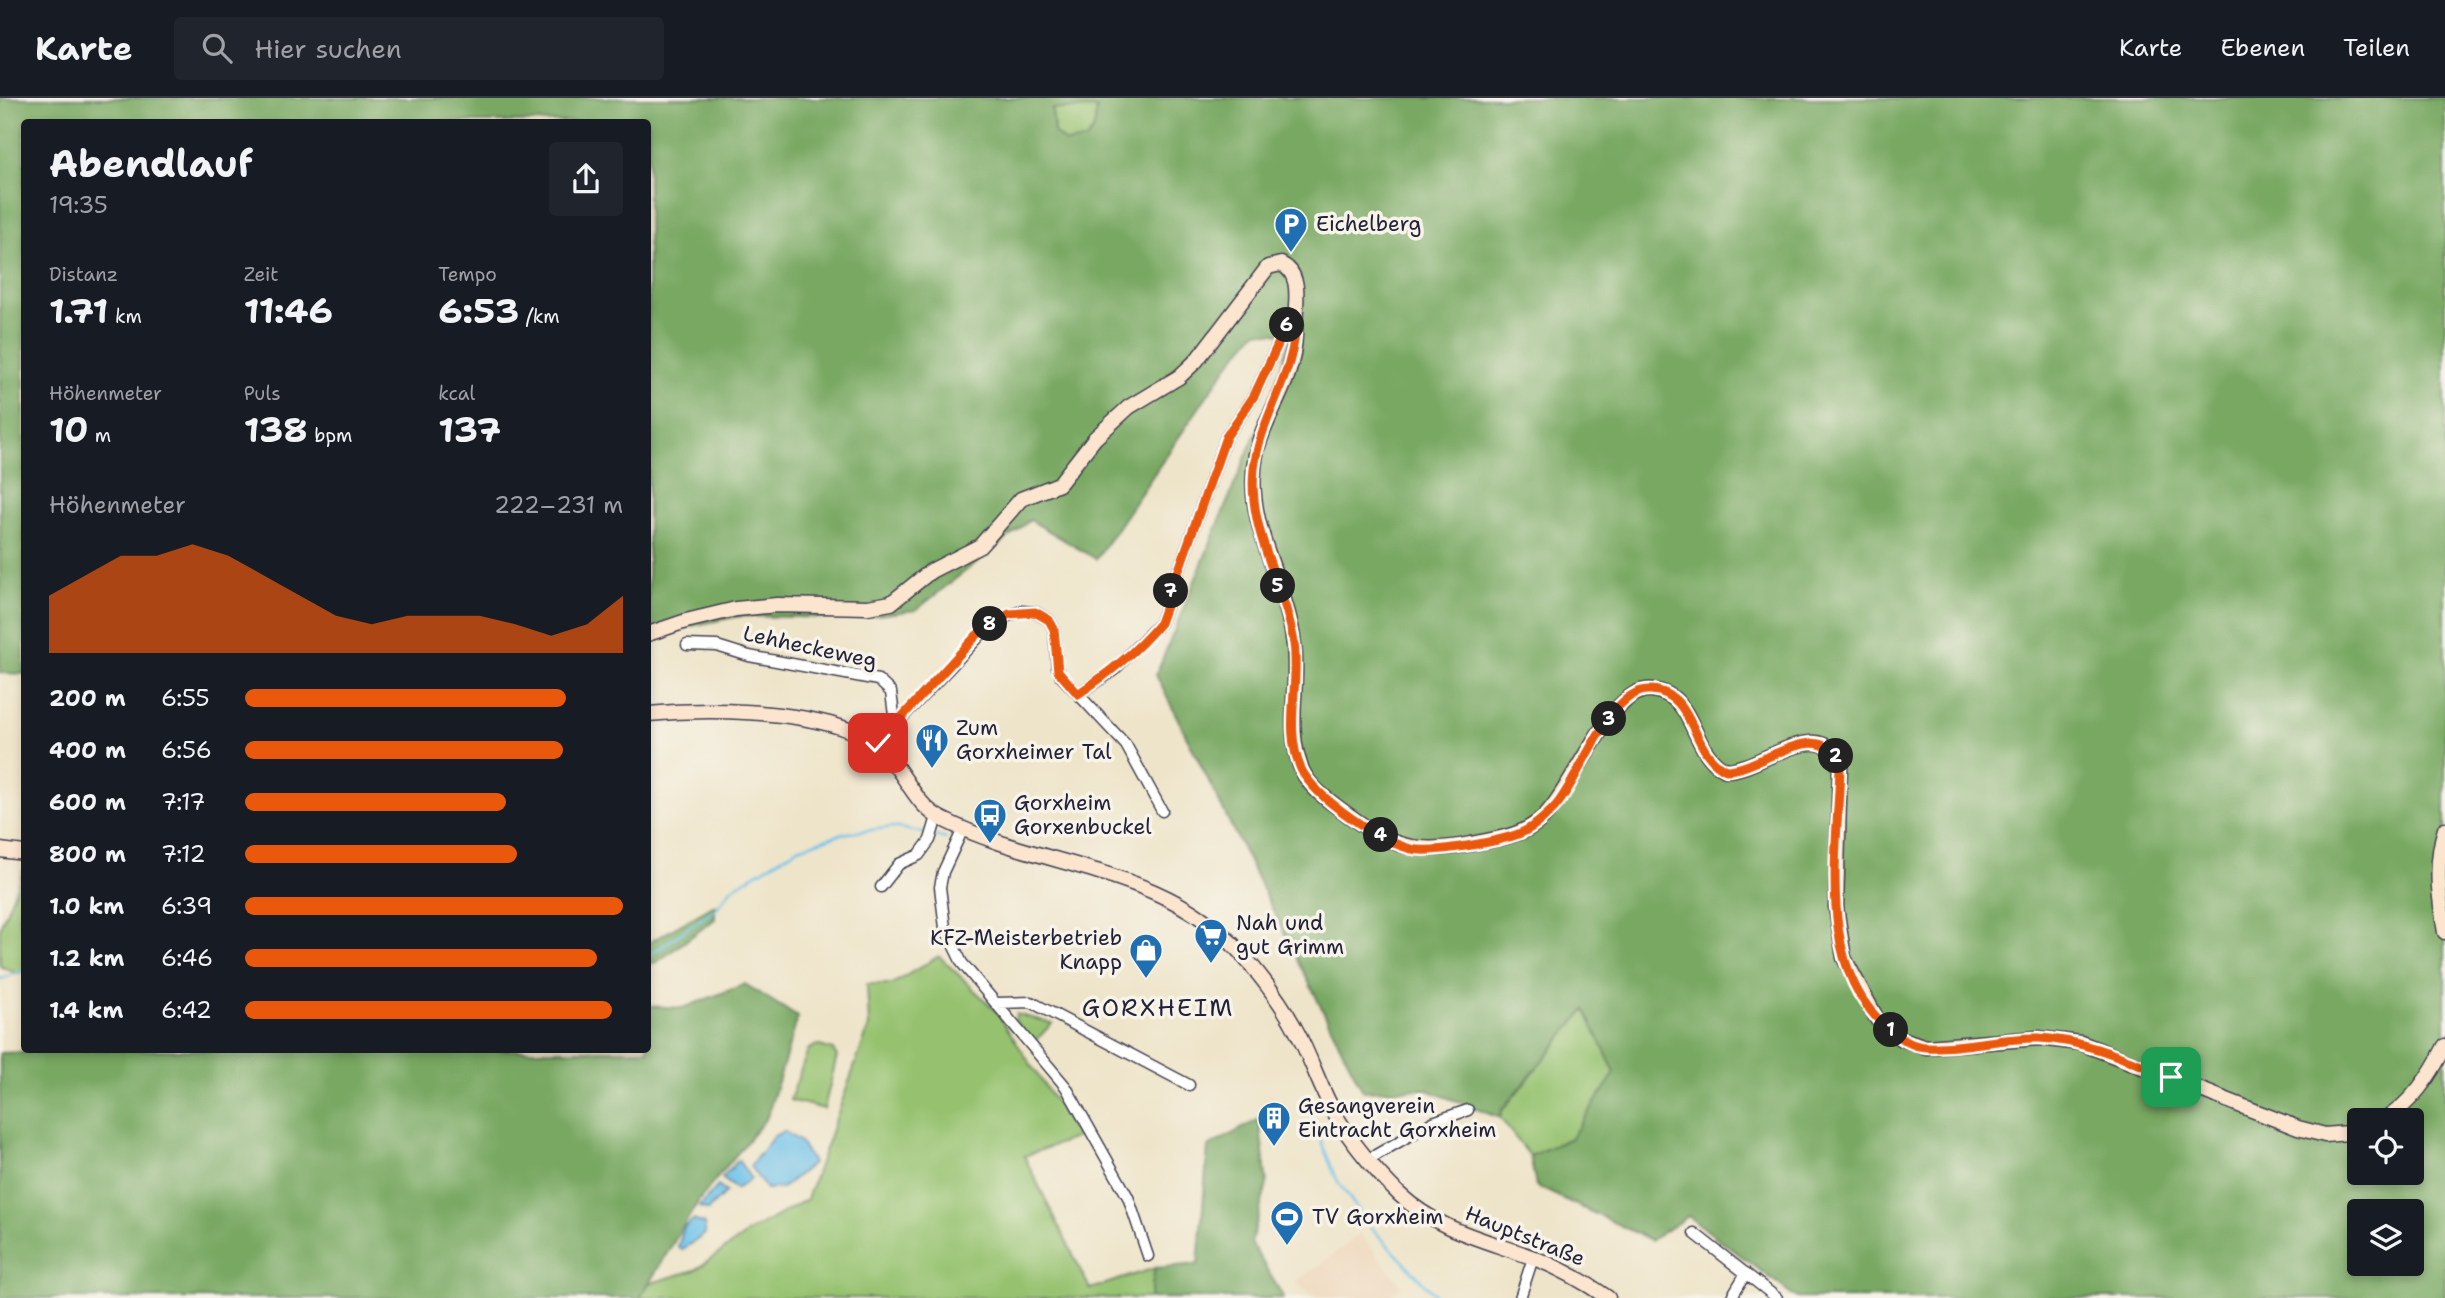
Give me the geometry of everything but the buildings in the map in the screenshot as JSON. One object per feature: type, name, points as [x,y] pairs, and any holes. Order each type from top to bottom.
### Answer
[{"type":"street","points":[[653,631],[756,607],[868,607],[891,603],[931,571],[980,547],[1021,499],[1059,484],[1095,438],[1129,407],[1179,377],[1196,361],[1268,267],[1281,264],[1292,272],[1297,291],[1290,368],[1257,450],[1253,494],[1259,529],[1294,644],[1292,704],[1296,750],[1311,785],[1336,806],[1392,842],[1419,850],[1443,849],[1523,832],[1556,806],[1619,704],[1640,691],[1669,694],[1680,702],[1707,757],[1726,770],[1754,765],[1803,742],[1830,748],[1836,754],[1840,767],[1836,907],[1844,958],[1877,1019],[1900,1038],[1926,1047],[2038,1038],[2081,1043],[2298,1128],[2325,1135],[2347,1133]]},
{"type":"street","points":[[1078,694],[1121,664],[1160,623],[1226,437],[1254,396],[1287,325],[1296,318]]},
{"type":"street","points":[[651,714],[795,717],[835,725],[878,743],[977,635],[1001,618],[1021,611],[1041,614],[1052,623],[1058,671],[1126,745],[1162,811]]},
{"type":"street","name":"Lehheckeweg","points":[[687,645],[717,646],[749,656],[878,680],[891,692],[895,723]]},
{"type":"street","name":"Hauptstraße","points":[[878,743],[933,829],[963,829],[1103,870],[1163,896],[1209,925],[1238,950],[1274,993],[1297,1032],[1336,1117],[1401,1196],[1428,1217],[1454,1231],[1533,1258],[1567,1273],[1608,1298]]},
{"type":"street","points":[[881,887],[900,864],[919,855],[933,829]]},
{"type":"street","points":[[963,829],[943,872],[940,908],[945,928],[962,963],[1066,1087],[1128,1197],[1148,1256]]},
{"type":"street","points":[[2445,829],[2439,849],[2437,872],[2445,932]]},
{"type":"street","points":[[0,850],[21,853]]},
{"type":"street","points":[[996,1003],[1031,1002],[1189,1085]]},
{"type":"street","points":[[2402,1108],[2425,1082],[2445,1046]]},
{"type":"street","points":[[1369,1159],[1433,1122],[1468,1110]]},
{"type":"street","points":[[1693,1233],[1777,1298]]},
{"type":"street","points":[[1520,1298],[1533,1258]]},
{"type":"street","points":[[1731,1298],[1746,1273]]},
{"type":"shaded area","points":[[1360,1234],[1402,1286],[1387,1298],[1318,1298],[1295,1283]]},
{"type":"green space","points":[[0,98],[2445,98],[2445,1298],[1797,1298],[1688,1216],[1651,1240],[1536,1186],[1530,1156],[1571,1138],[1615,1073],[1585,1009],[1501,1111],[1500,1118],[1425,1089],[1363,1091],[1156,675],[1273,391],[1291,335],[1257,331],[1228,365],[1096,559],[1030,520],[916,610],[854,618],[740,616],[691,626],[651,639],[651,119],[21,119],[21,674],[0,673]],"holes":[[[1097,108],[1094,129],[1086,140],[1066,143],[1054,133],[1052,109]]]},
{"type":"green space","points":[[1097,108],[1094,129],[1086,140],[1065,143],[1054,133],[1052,109]]},
{"type":"green space","points":[[21,876],[21,972],[17,974],[0,966],[0,927]]},
{"type":"green space","points":[[715,905],[715,919],[657,962],[651,963],[651,941]]},
{"type":"green space","points":[[939,956],[996,1011],[1078,1137],[1024,1156],[1090,1289],[1155,1268],[1150,1298],[640,1298],[647,1284],[695,1270],[752,1230],[807,1199],[869,1026],[867,984],[892,984]]},
{"type":"green space","points":[[745,984],[798,1017],[767,1117],[699,1200],[640,1298],[0,1298],[0,1053],[651,1053],[651,1006],[683,1008]]},
{"type":"green space","points":[[1585,1008],[1616,1073],[1571,1138],[1530,1156],[1500,1118],[1501,1112]]},
{"type":"green space","points":[[1016,1014],[1052,1023],[1033,1044],[1015,1020]]},
{"type":"green space","points":[[817,1045],[833,1050],[837,1056],[824,1109],[790,1100],[808,1050]]},
{"type":"green space","points":[[1259,1119],[1267,1184],[1251,1243],[1284,1298],[1150,1298],[1155,1268],[1198,1264],[1208,1147]]},
{"type":"water","points":[[784,1131],[800,1142],[813,1163],[782,1188],[766,1189],[750,1166],[774,1136]]},
{"type":"water","points":[[738,1160],[751,1179],[736,1189],[722,1178]]},
{"type":"water","points":[[718,1186],[726,1192],[708,1210],[699,1207]]},
{"type":"water","points":[[693,1220],[705,1224],[705,1234],[682,1250],[678,1247],[684,1228]]},
{"type":"waterway","points":[[651,954],[716,909],[731,889],[798,848],[841,834],[893,827],[929,834]]},
{"type":"waterway","points":[[936,836],[946,839]]},
{"type":"waterway","points":[[0,979],[21,972]]},
{"type":"waterway","points":[[1317,1132],[1337,1180],[1367,1223],[1438,1298]]},
{"type":"place","name":"Eichelberg","points":[[1291,254]]},
{"type":"place","name":"Zum Gorxheimer Tal","points":[[932,770]]},
{"type":"place","name":"Gorxheim Gorxenbuckel","points":[[990,845]]},
{"type":"place","name":"Nah und gut Grimm","points":[[1211,965]]},
{"type":"place","name":"KFZ-Meisterbetrieb Knapp","points":[[1146,980]]},
{"type":"place","name":"Gesangverein Eintracht Gorxheim","points":[[1274,1148]]},
{"type":"place","name":"TV Gorxheim","points":[[1287,1247]]},
{"type":"district","name":"GORXHEIM","points":[[1158,1008]]},
{"type":"route","points":[[878,743],[977,635],[1009,614],[1021,611],[1046,616],[1054,629],[1058,671],[1078,694],[1114,670],[1146,640],[1160,623],[1210,475],[1226,437],[1254,396],[1281,335],[1287,325],[1296,318],[1290,368],[1257,450],[1253,494],[1259,529],[1294,644],[1293,728],[1301,768],[1311,785],[1336,806],[1392,842],[1409,849],[1430,851],[1523,832],[1538,822],[1556,806],[1619,704],[1640,691],[1669,694],[1680,702],[1707,757],[1726,770],[1754,765],[1803,742],[1816,743],[1830,748],[1836,754],[1840,767],[1835,887],[1837,923],[1844,958],[1877,1019],[1900,1038],[1926,1047],[2038,1038],[2081,1043],[2171,1077]]}]
